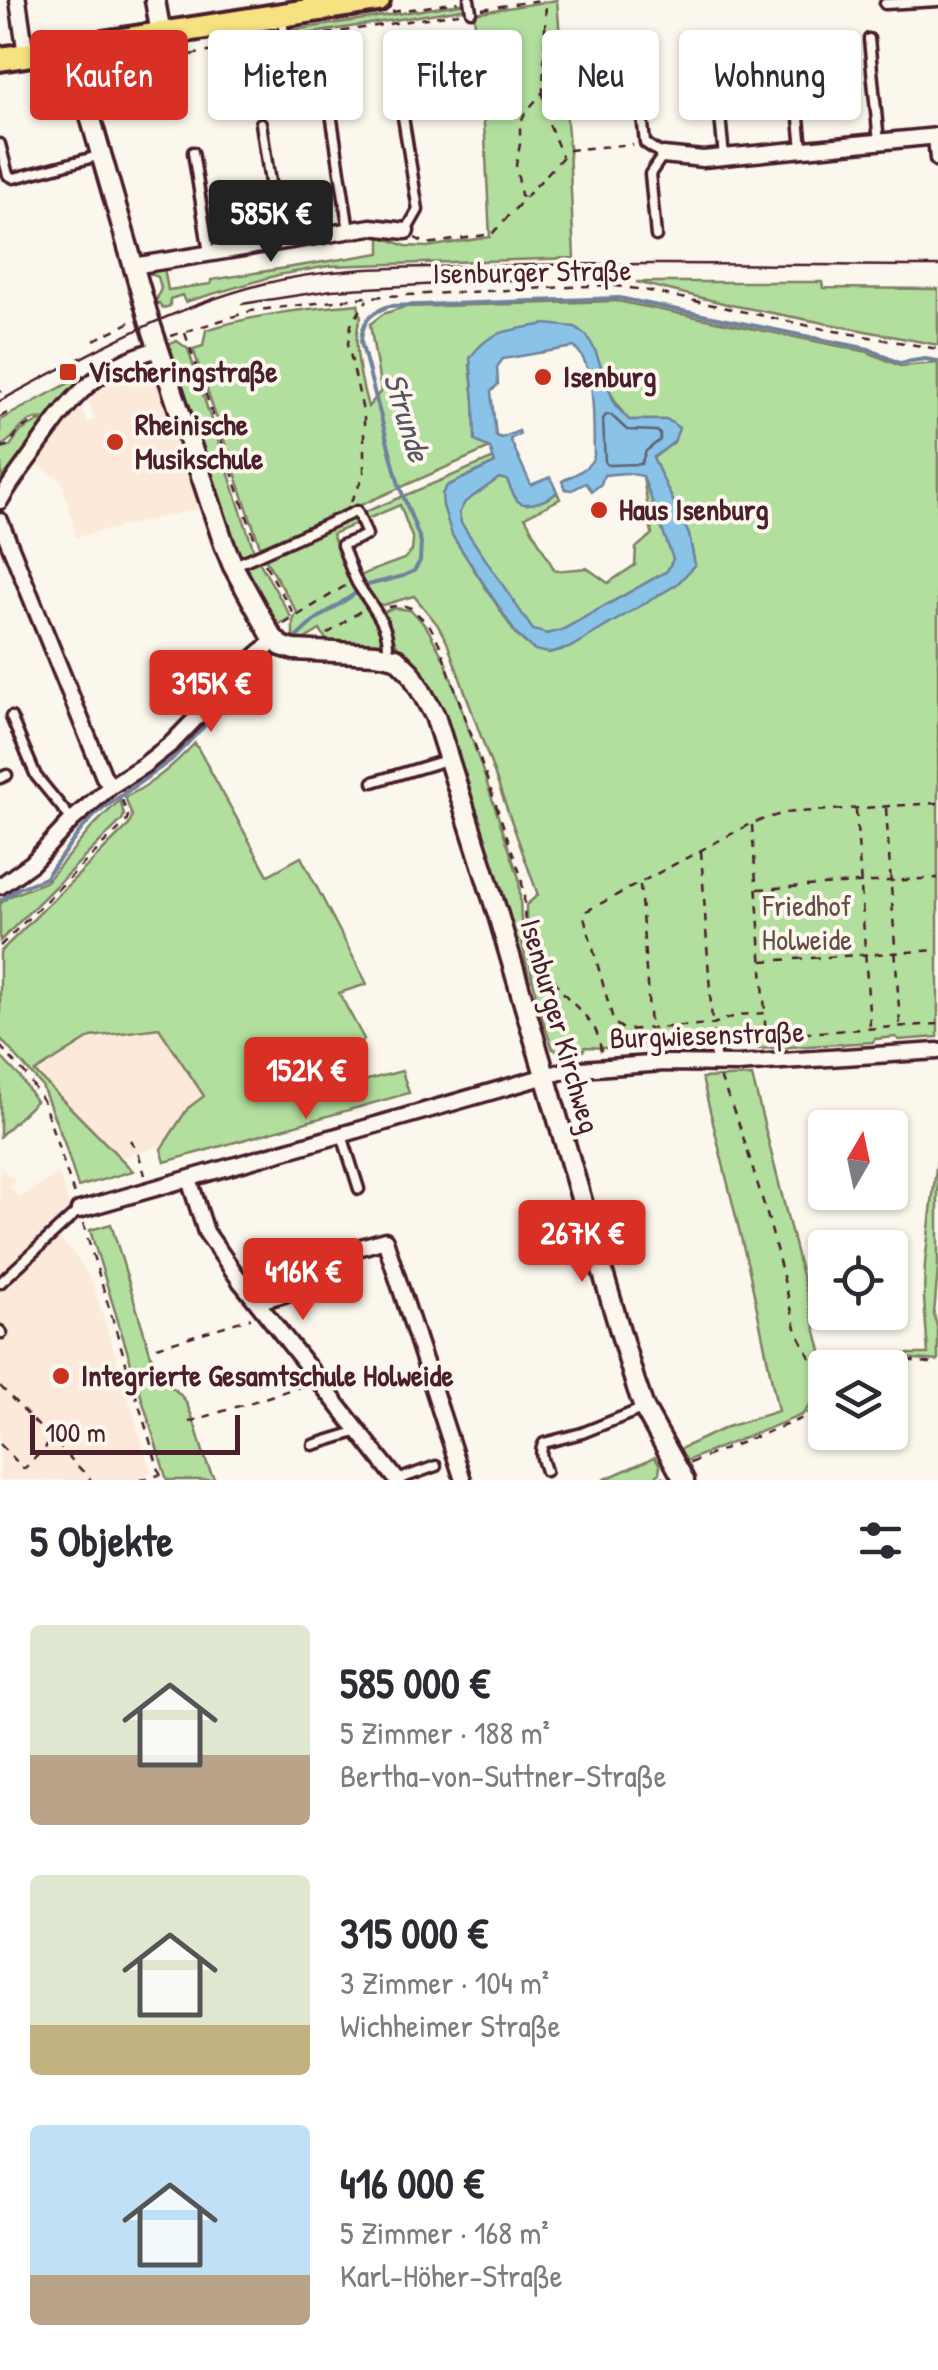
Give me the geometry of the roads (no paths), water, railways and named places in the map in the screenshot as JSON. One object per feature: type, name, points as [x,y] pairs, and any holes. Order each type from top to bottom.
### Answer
[{"type":"main road","points":[[186,30],[378,0]]},
{"type":"main road","points":[[0,59],[30,54]]},
{"type":"street","points":[[18,0],[26,55]]},
{"type":"street","points":[[155,0],[160,30]]},
{"type":"street","points":[[92,120],[158,349],[232,566],[281,645],[388,655]]},
{"type":"street","points":[[662,155],[703,159],[937,136],[938,159]]},
{"type":"street","points":[[133,266],[371,228],[406,231]]},
{"type":"street","points":[[0,502],[77,394],[138,354],[158,349]]},
{"type":"street","points":[[0,521],[4,541],[110,786]]},
{"type":"street","points":[[0,886],[32,863],[110,786],[172,743],[281,645]]},
{"type":"street","name":"Isenburger Kirchweg","points":[[388,655],[411,673],[435,716],[644,1408],[682,1475]]},
{"type":"street","name":"Burgwiesenstraße","points":[[78,1210],[568,1070],[664,1062],[716,1064],[938,1051]]},
{"type":"street","points":[[188,1178],[206,1232],[397,1480]]},
{"type":"street","points":[[241,1282],[385,1240],[463,1480]]},
{"type":"lane","points":[[469,0],[471,11]]},
{"type":"lane","points":[[885,4],[938,1]]},
{"type":"lane","points":[[281,15],[283,30]]},
{"type":"lane","points":[[869,39],[879,142]]},
{"type":"lane","points":[[332,120],[350,231]]},
{"type":"lane","points":[[404,120],[418,210],[406,231]]},
{"type":"lane","points":[[643,120],[645,143],[662,155],[650,174],[656,236]]},
{"type":"lane","points":[[720,120],[724,157]]},
{"type":"lane","points":[[799,120],[802,150]]},
{"type":"lane","points":[[260,123],[279,242]]},
{"type":"lane","points":[[0,144],[8,174],[14,178],[102,155]]},
{"type":"lane","points":[[193,152],[209,253]]},
{"type":"lane","points":[[232,566],[357,511],[367,535],[342,545],[388,636],[388,655]]},
{"type":"lane","points":[[11,717],[36,776],[72,820]]},
{"type":"lane","points":[[373,782],[450,758]]},
{"type":"lane","points":[[714,1039],[716,1064]]},
{"type":"lane","points":[[342,1134],[359,1189]]},
{"type":"lane","points":[[0,1284],[78,1210]]},
{"type":"lane","points":[[264,1308],[302,1292]]},
{"type":"lane","points":[[546,1471],[541,1454],[544,1443],[644,1408]]},
{"type":"lane","points":[[313,1445],[359,1430]]},
{"type":"lane","points":[[397,1480],[436,1466]]},
{"type":"water","points":[[545,324],[575,327],[587,336],[615,405],[629,420],[668,420],[679,428],[674,442],[653,458],[689,535],[695,565],[676,585],[569,648],[549,653],[534,650],[517,635],[452,535],[442,494],[447,486],[495,463],[490,448],[475,441],[470,358],[494,336]],"holes":[[[574,347],[581,355],[592,397],[594,456],[585,468],[562,481],[565,489],[586,483],[592,491],[604,475],[643,476],[673,559],[667,571],[562,630],[547,634],[533,630],[461,523],[459,513],[465,502],[499,478],[507,480],[515,498],[523,504],[539,502],[557,492],[550,477],[531,485],[510,439],[519,431],[502,438],[496,436],[491,392],[498,384],[497,367],[503,359]]]},
{"type":"waterway","name":"Strunde","points":[[290,643],[314,621],[368,585],[414,571],[420,561],[421,542],[399,485],[361,342],[365,323],[382,309],[619,298],[869,349],[899,363],[938,361]]},
{"type":"waterway","name":"Strunde","points":[[0,901],[45,878],[97,813],[171,760],[279,653]]},
{"type":"tram line","points":[[0,401],[128,334],[194,306],[263,284],[319,273],[546,265],[938,266]]},
{"type":"tram line","points":[[242,304],[332,290],[530,279]]},
{"type":"place","name":"Vischeringstraße","points":[[68,372]]},
{"type":"place","name":"Isenburg","points":[[543,377]]},
{"type":"place","name":"Rheinische Musikschule","points":[[115,442]]},
{"type":"place","name":"Haus Isenburg","points":[[599,510]]},
{"type":"place","name":"Integrierte Gesamtschule Holweide","points":[[61,1376]]},
{"type":"park label","name":"Friedhof Holweide","points":[[807,923]]}]
